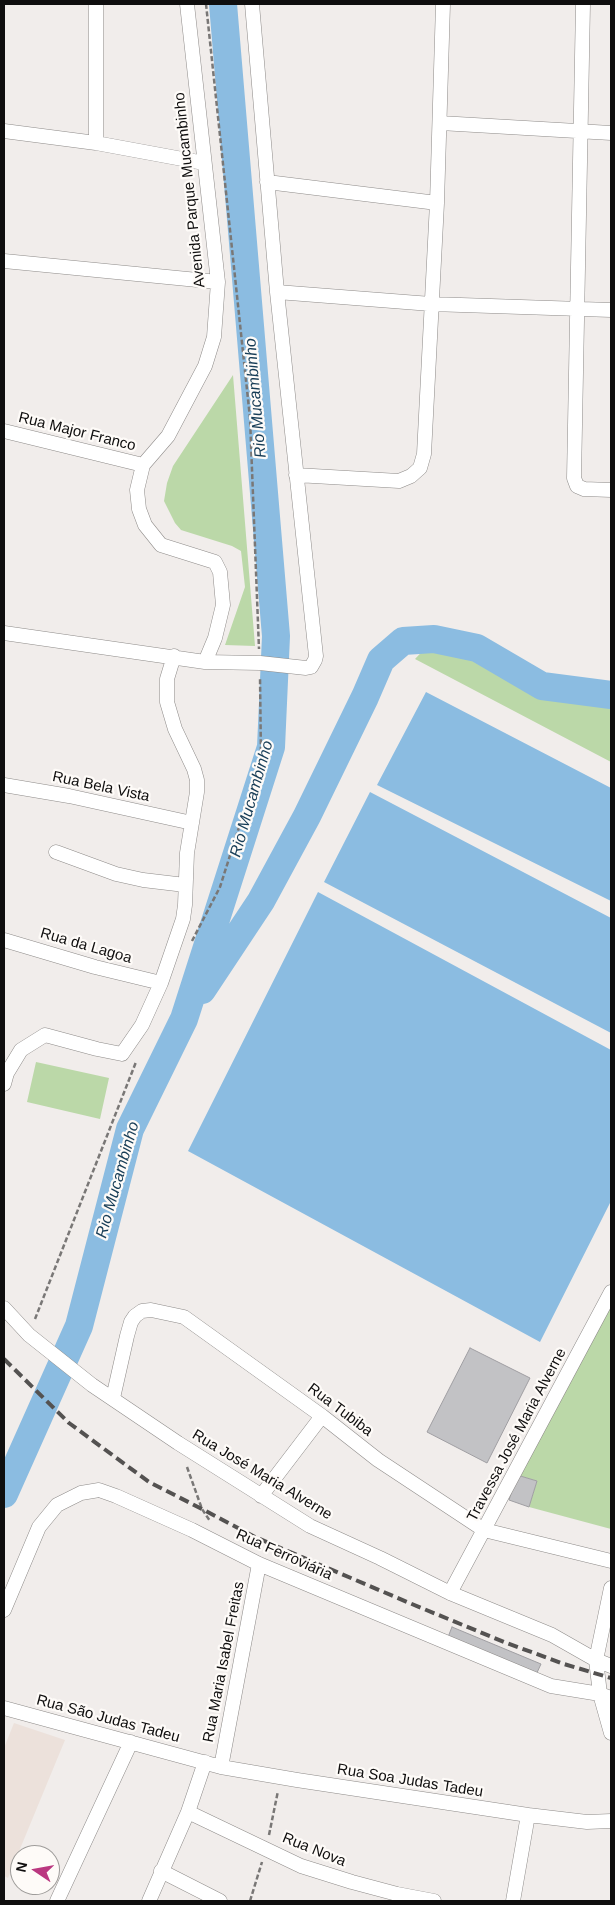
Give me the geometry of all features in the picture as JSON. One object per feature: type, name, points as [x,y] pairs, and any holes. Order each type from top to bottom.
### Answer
[{"type":"street","points":[[96,4],[96,143]]},
{"type":"street","name":"Avenida Parque Mucambinho","points":[[187,4],[218,282],[214,337],[205,366],[168,436],[143,465],[136,490],[139,509],[145,525],[161,545],[215,562],[220,572],[223,605],[215,638],[205,662]]},
{"type":"street","points":[[4,633],[174,656],[205,662],[263,663],[306,668],[313,664],[316,656],[277,292],[252,4]]},
{"type":"street","points":[[296,475],[399,481],[410,476],[420,468],[424,454],[437,203],[443,4]]},
{"type":"street","points":[[583,4],[574,478],[577,486],[584,489],[611,490]]},
{"type":"street","points":[[440,123],[611,133]]},
{"type":"street","points":[[4,131],[96,143],[204,163]]},
{"type":"street","points":[[267,182],[437,203]]},
{"type":"street","points":[[4,261],[218,282]]},
{"type":"street","points":[[277,292],[431,304],[611,310]]},
{"type":"street","name":"Rua Major Franco","points":[[4,430],[143,465]]},
{"type":"street","points":[[4,1084],[7,1073],[21,1050],[45,1035],[122,1054],[142,1025],[161,983],[183,919],[187,853],[197,780],[194,769],[175,729],[166,702],[167,679],[174,656]]},
{"type":"street","name":"Rua Bela Vista","points":[[4,785],[69,796],[192,823]]},
{"type":"street","points":[[56,852],[116,874],[143,880],[185,885]]},
{"type":"street","name":"Rua da Lagoa","points":[[4,940],[95,967],[161,983]]},
{"type":"street","name":"Travessa José Maria Alverne","points":[[450,1594],[611,1292]]},
{"type":"street","name":"Rua José Maria Alverne","points":[[4,1308],[29,1335],[92,1385],[114,1398],[178,1443],[310,1526],[380,1558],[450,1594],[552,1635],[596,1660],[611,1666]]},
{"type":"street","name":"Rua Tubiba","points":[[114,1398],[131,1322],[142,1311],[160,1310],[184,1317],[322,1416],[378,1460],[484,1530],[611,1562]]},
{"type":"street","points":[[261,1496],[322,1416]]},
{"type":"street","name":"Rua Ferroviária","points":[[4,1610],[39,1527],[58,1505],[81,1493],[100,1490],[192,1530],[259,1564],[550,1686],[606,1696]]},
{"type":"street","name":"Rua Maria Isabel Freitas","points":[[221,1767],[259,1564]]},
{"type":"street","points":[[611,1588],[596,1660],[606,1696],[611,1732]]},
{"type":"street","name":"Rua São Judas Tadeu","points":[[4,1708],[204,1762]]},
{"type":"street","points":[[57,1901],[131,1742]]},
{"type":"street","name":"Rua Maria Isabel Freitas","points":[[149,1901],[188,1812],[204,1762]]},
{"type":"street","name":"Rua Soa Judas Tadeu","points":[[204,1762],[221,1767],[297,1780],[528,1815],[587,1822],[611,1821]]},
{"type":"street","name":"Rua Nova","points":[[188,1812],[301,1866],[397,1894],[434,1901]]},
{"type":"street","points":[[513,1901],[528,1815]]},
{"type":"street","points":[[161,1871],[220,1901]]},
{"type":"path","points":[[190,946],[220,886],[261,758],[263,663],[250,418],[206,4]]},
{"type":"path","points":[[29,1335],[137,1058]]},
{"type":"path","points":[[186,1465],[202,1510],[212,1525]]},
{"type":"shaded area","points":[[14,1723],[65,1740],[22,1845],[10,1845],[10,1873],[8,1878],[4,1876],[4,1748]]},
{"type":"green space","points":[[233,375],[255,646],[225,645],[245,587],[241,551],[232,546],[181,530],[175,523],[164,501],[167,483],[173,466]]},
{"type":"green space","points":[[434,639],[477,648],[542,686],[611,695],[611,762],[415,659]]},
{"type":"green space","points":[[36,1062],[109,1078],[100,1119],[27,1102]]},
{"type":"green space","points":[[611,1295],[611,1529],[529,1507],[537,1481],[517,1475]]},
{"type":"water","points":[[426,692],[611,788],[611,901],[377,785]]},
{"type":"water","points":[[370,792],[611,918],[611,1033],[324,882]]},
{"type":"water","points":[[318,892],[611,1050],[611,1201],[540,1342],[188,1151]]},
{"type":"building","points":[[470,1348],[530,1378],[487,1463],[427,1432]]},
{"type":"building","points":[[517,1475],[537,1481],[529,1507],[509,1500]]},
{"type":"building","points":[[452,1627],[541,1664],[535,1677],[446,1642]]},
{"type":"waterway","name":"Rio Mucambinho","points":[[4,1494],[79,1326],[130,1129],[184,1019],[271,747],[276,636],[223,4]]},
{"type":"waterway","points":[[202,990],[261,901],[307,816],[381,660],[403,641],[434,639],[477,648],[542,686],[611,695]]},
{"type":"railway","points":[[4,1359],[69,1423],[149,1482],[255,1537],[407,1602],[504,1642],[564,1664],[611,1678]]}]
